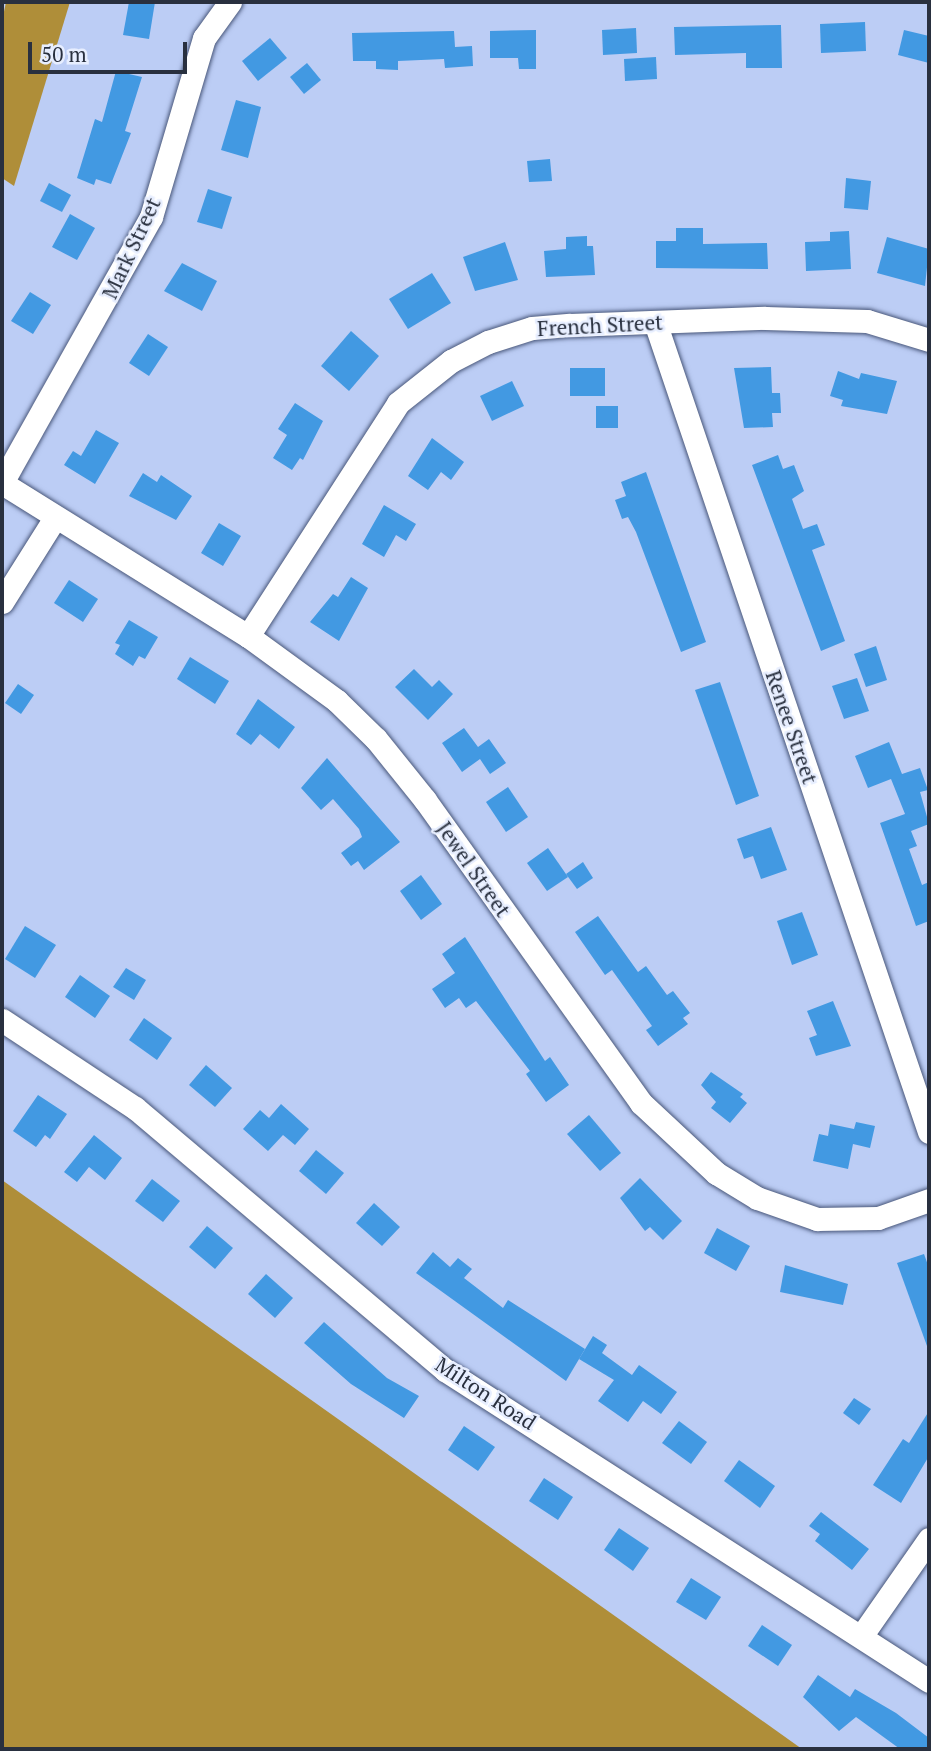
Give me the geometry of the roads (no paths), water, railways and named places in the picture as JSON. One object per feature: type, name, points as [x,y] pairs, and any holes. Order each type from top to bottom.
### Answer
[{"type":"street","name":"Mark Street","points":[[2,483],[151,217],[204,38],[230,2]]},
{"type":"street","name":"French Street","points":[[248,636],[398,403],[450,361],[488,342],[532,328],[765,318],[867,321],[929,340]]},
{"type":"street","name":"Renee Street","points":[[655,322],[929,1132]]},
{"type":"street","name":"Jewel Street","points":[[2,483],[55,519],[248,636],[337,701],[401,769],[606,1058],[678,1143],[757,1198],[817,1219],[878,1218],[929,1200]]},
{"type":"street","points":[[2,602],[55,519]]},
{"type":"street","name":"Milton Road","points":[[2,1020],[135,1108],[445,1370],[862,1634],[929,1681]]},
{"type":"street","points":[[862,1634],[929,1539]]}]
